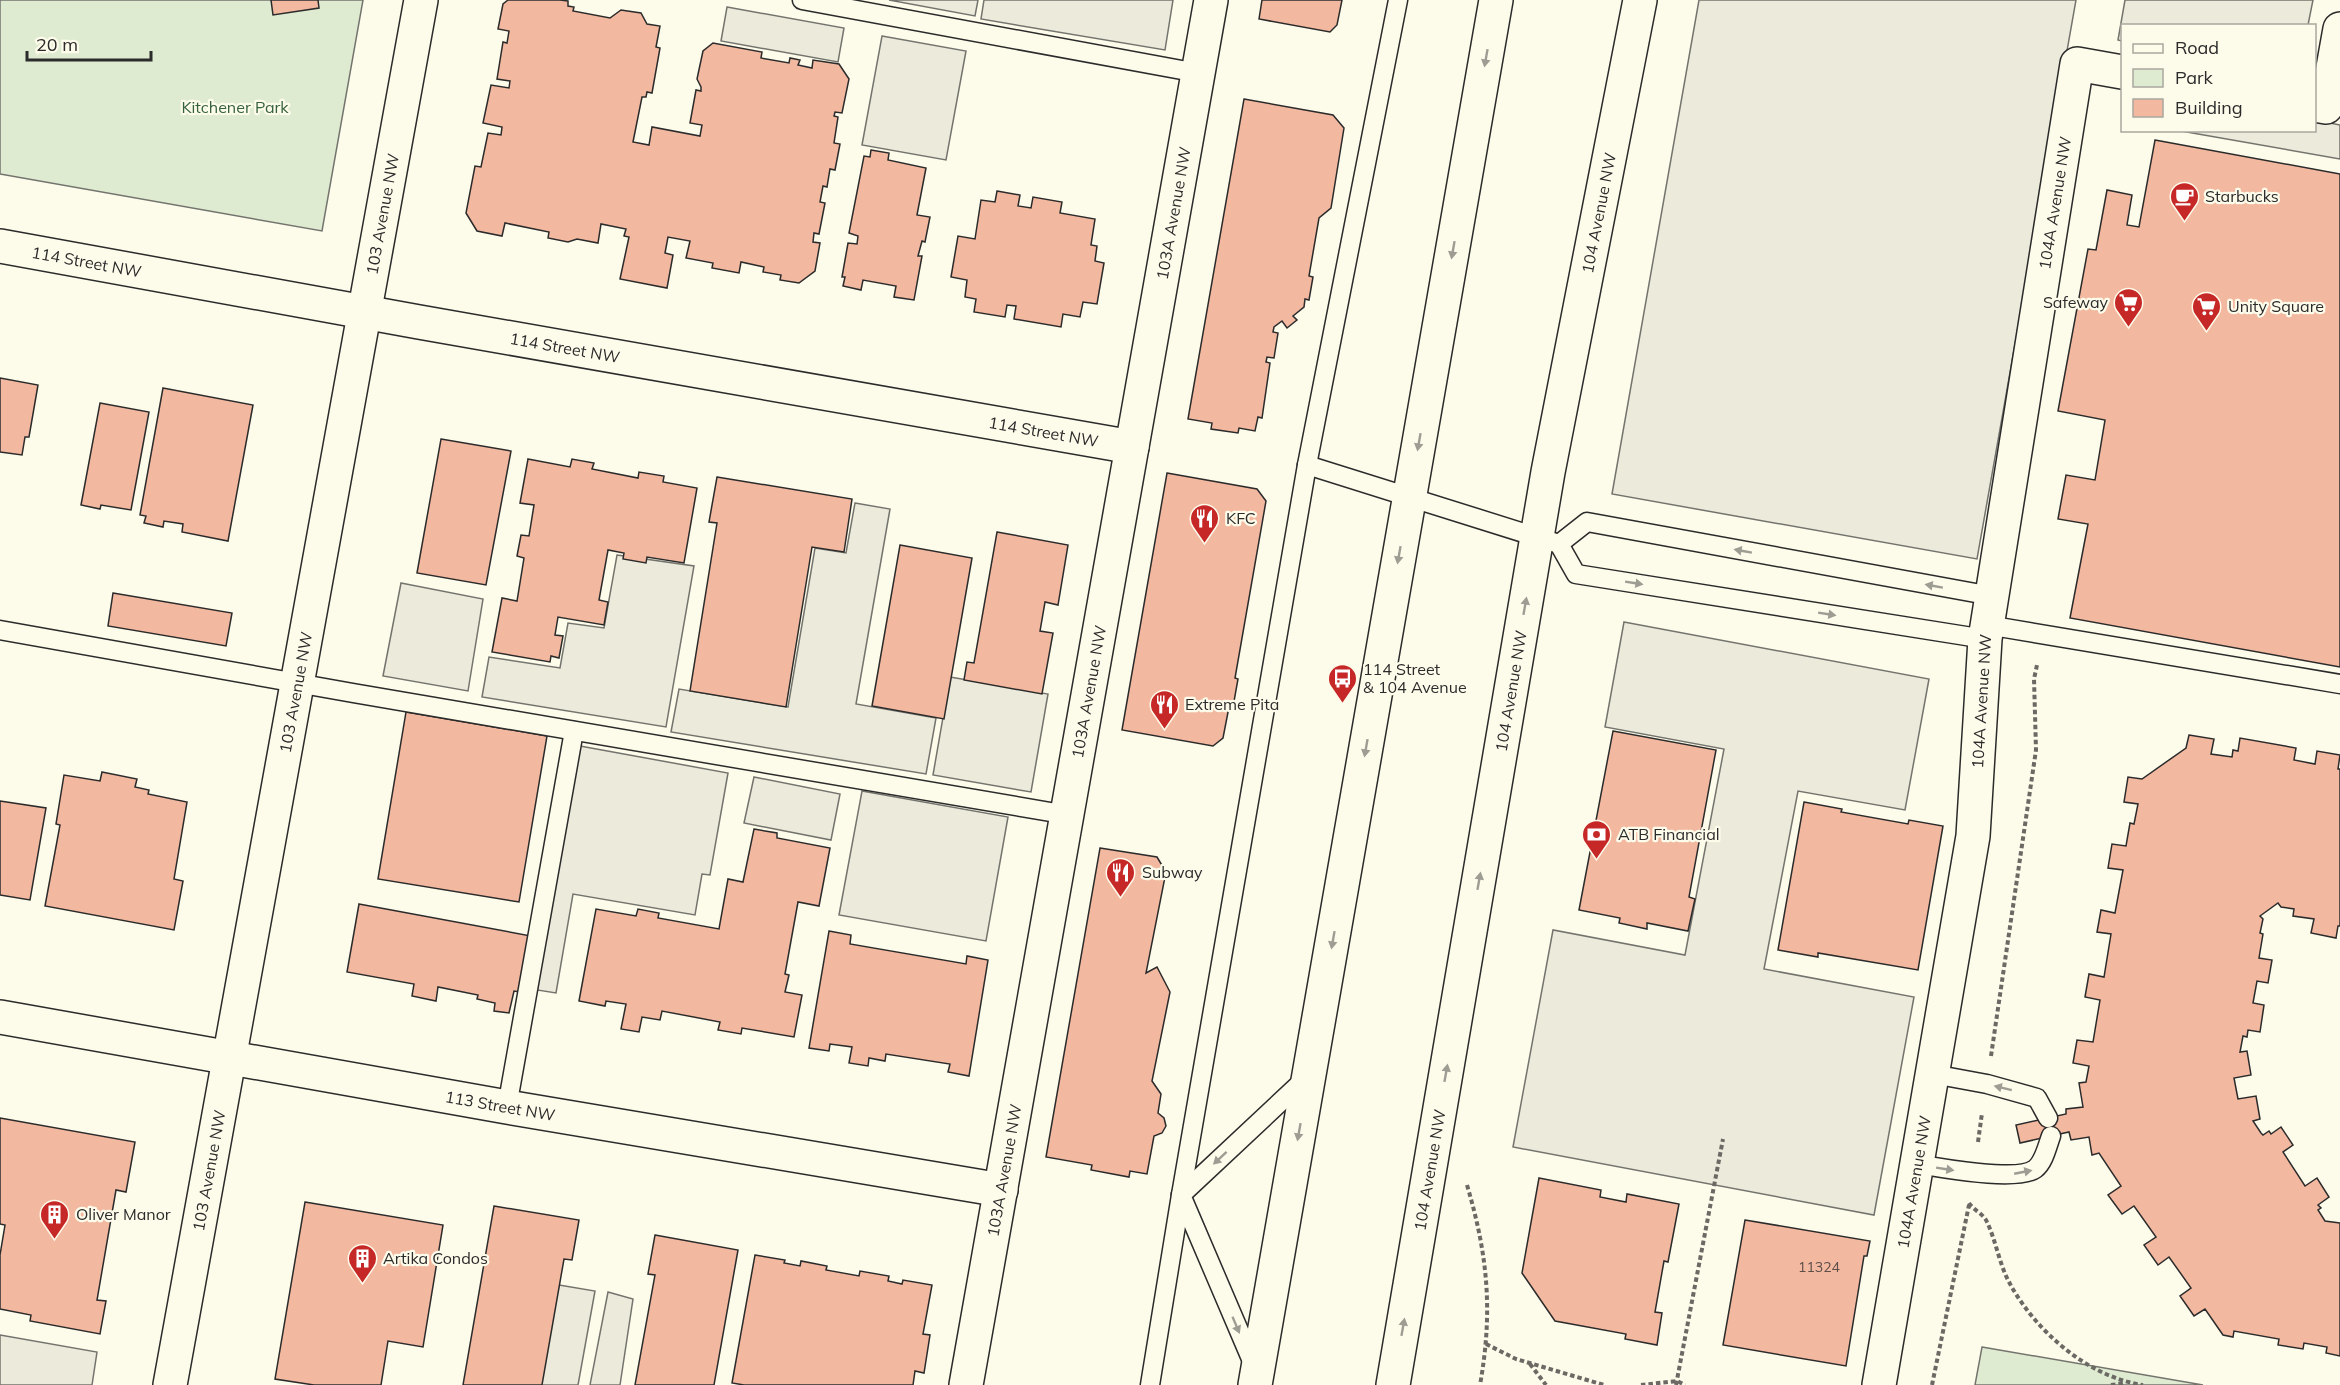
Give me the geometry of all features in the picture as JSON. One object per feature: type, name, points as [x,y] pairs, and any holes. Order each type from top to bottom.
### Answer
[{"type":"street","name":"103 Avenue NW","points":[[170,1385],[421,0]]},
{"type":"street","name":"103A Avenue NW","points":[[966,1385],[1211,0]]},
{"type":"street","points":[[1256,1379],[1496,0]]},
{"type":"street","name":"104 Avenue NW","points":[[1393,1385],[1548,540],[1640,0]]},
{"type":"street","points":[[2327,108],[2340,29]]},
{"type":"street","name":"104A Avenue NW","points":[[1879,1385],[1973,836],[1988,620],[2077,64],[2121,72]]},
{"type":"street","name":"114 Street NW","points":[[0,246],[1132,447]]},
{"type":"street","name":"113 Street NW","points":[[0,1017],[507,1107],[1001,1190]]},
{"type":"lane","points":[[802,0],[1198,73]]},
{"type":"lane","points":[[1150,1385],[1307,465],[1398,0]]},
{"type":"lane","points":[[1307,465],[1548,540],[1576,574],[1988,620]]},
{"type":"lane","points":[[1548,540],[1587,522],[2043,634],[2340,684]]},
{"type":"lane","points":[[0,630],[1068,815]]},
{"type":"lane","points":[[507,1107],[574,731]]},
{"type":"lane","points":[[1918,1164],[1973,1173],[2025,1174],[2035,1169],[2042,1160],[2050,1127],[2037,1098],[1987,1084],[1933,1074]]},
{"type":"lane","points":[[1181,1194],[1309,1075]]},
{"type":"lane","points":[[1181,1194],[1256,1379]]},
{"type":"path","points":[[1932,1385],[1969,1204],[1987,1084],[2036,750],[2034,679],[2043,634]]},
{"type":"path","points":[[1676,1383],[1723,1139]]},
{"type":"path","points":[[1467,1183],[1479,1224],[1489,1287],[1486,1344],[1480,1385]]},
{"type":"path","points":[[1969,1204],[1987,1220],[1997,1255],[2009,1283],[2032,1316],[2054,1340],[2088,1365],[2126,1382],[2143,1385]]},
{"type":"path","points":[[1486,1344],[1530,1364],[1604,1385]]},
{"type":"path","points":[[1530,1364],[1546,1385]]},
{"type":"path","points":[[2111,1385],[2126,1382]]},
{"type":"path","points":[[1641,1385],[1676,1383],[1685,1385]]},
{"type":"green space","name":"Kitchener Park","points":[[0,0],[363,0],[322,231],[0,174]]},
{"type":"green space","points":[[1982,1347],[2203,1385],[1975,1385]]},
{"type":"shaded area","points":[[889,0],[978,0],[975,16]]},
{"type":"shaded area","points":[[984,0],[1173,0],[1165,50],[981,19]]},
{"type":"shaded area","points":[[1699,0],[2076,0],[1977,559],[1612,494]]},
{"type":"shaded area","points":[[2125,0],[2313,0],[2308,24],[2121,24],[2121,41],[2118,40]]},
{"type":"shaded area","points":[[727,7],[844,28],[838,62],[721,41]]},
{"type":"shaded area","points":[[882,36],[966,51],[946,160],[862,145]]},
{"type":"shaded area","points":[[2316,120],[2340,125],[2340,159],[2187,132],[2316,132]]},
{"type":"shaded area","points":[[855,503],[890,509],[856,704],[936,718],[926,774],[671,732],[679,689],[788,707],[815,548],[846,553]]},
{"type":"shaded area","points":[[617,555],[694,566],[666,727],[482,697],[489,657],[560,668],[568,623],[604,628]]},
{"type":"shaded area","points":[[401,583],[483,599],[468,691],[383,676]]},
{"type":"shaded area","points":[[1624,622],[1929,679],[1905,810],[1798,791],[1764,969],[1914,997],[1874,1215],[1513,1147],[1553,930],[1685,955],[1724,749],[1605,727]]},
{"type":"shaded area","points":[[950,677],[1048,694],[1031,792],[933,775]]},
{"type":"shaded area","points":[[580,746],[728,773],[710,875],[702,874],[695,915],[573,894],[556,993],[537,990]]},
{"type":"shaded area","points":[[754,777],[840,794],[831,840],[744,823]]},
{"type":"shaded area","points":[[862,791],[1008,817],[986,941],[839,915]]},
{"type":"shaded area","points":[[559,1285],[595,1291],[578,1385],[540,1385]]},
{"type":"shaded area","points":[[608,1292],[633,1299],[620,1385],[590,1385]]},
{"type":"shaded area","points":[[0,1335],[97,1352],[92,1385],[0,1385]]},
{"type":"building","points":[[271,0],[318,0],[319,8],[273,15]]},
{"type":"building","points":[[508,0],[568,1],[568,6],[574,7],[573,11],[610,18],[621,10],[641,13],[647,24],[660,26],[656,47],[660,48],[652,93],[647,92],[646,97],[642,97],[633,142],[649,145],[652,127],[700,136],[702,125],[690,123],[696,90],[701,91],[697,79],[703,51],[713,43],[762,52],[761,58],[789,63],[790,58],[800,60],[798,65],[812,68],[813,60],[839,64],[849,79],[842,113],[835,112],[834,116],[838,117],[834,143],[840,144],[835,170],[830,169],[827,187],[823,186],[820,202],[825,203],[819,234],[814,233],[813,242],[820,243],[815,271],[799,283],[780,280],[781,275],[763,272],[764,267],[741,262],[739,273],[712,268],[713,263],[686,258],[690,241],[668,237],[665,253],[673,255],[667,288],[620,279],[629,237],[624,236],[626,229],[601,224],[598,243],[577,239],[568,242],[548,238],[549,232],[505,223],[502,236],[477,231],[466,213],[475,166],[481,167],[488,133],[501,135],[502,127],[483,123],[491,85],[509,88],[510,81],[497,79],[503,42],[507,43],[509,31],[498,29],[503,4]]},
{"type":"building","points":[[1262,0],[1342,0],[1337,25],[1330,32],[1259,19]]},
{"type":"building","points":[[1244,99],[1333,115],[1344,128],[1331,208],[1319,218],[1309,276],[1313,277],[1309,300],[1305,299],[1304,307],[1293,316],[1297,320],[1287,328],[1282,321],[1274,327],[1273,332],[1278,333],[1274,358],[1267,357],[1266,362],[1270,363],[1262,418],[1258,417],[1255,431],[1239,428],[1238,433],[1211,429],[1212,423],[1188,419]]},
{"type":"building","name":"Unity Square","points":[[2155,140],[2340,174],[2340,667],[2070,618],[2088,524],[2058,519],[2066,475],[2095,480],[2105,420],[2058,411],[2088,249],[2096,250],[2107,190],[2132,195],[2127,225],[2139,227]]},
{"type":"building","points":[[871,150],[889,153],[888,160],[926,168],[917,215],[930,217],[925,242],[922,241],[918,256],[922,256],[914,300],[894,297],[896,286],[863,280],[861,290],[843,286],[845,277],[842,277],[848,243],[857,244],[858,236],[849,233],[864,156],[870,157]]},
{"type":"building","points":[[997,191],[1020,195],[1018,206],[1031,208],[1033,197],[1062,202],[1060,213],[1095,219],[1091,245],[1097,246],[1095,261],[1104,263],[1097,304],[1083,302],[1080,317],[1063,314],[1061,327],[1014,319],[1016,306],[1007,305],[1005,317],[974,312],[976,299],[965,297],[967,280],[951,277],[958,236],[975,239],[981,200],[995,202]]},
{"type":"building","points":[[0,378],[38,385],[29,437],[25,437],[22,455],[0,452]]},
{"type":"building","points":[[163,388],[253,405],[228,541],[182,532],[183,524],[164,521],[163,527],[144,523],[146,516],[140,515]]},
{"type":"building","points":[[100,403],[149,412],[131,510],[101,505],[100,509],[81,505]]},
{"type":"building","points":[[441,439],[511,451],[486,585],[417,573]]},
{"type":"building","points":[[528,459],[570,467],[572,459],[594,463],[592,469],[638,478],[639,472],[664,476],[663,482],[697,488],[684,563],[647,557],[646,563],[623,559],[624,553],[608,550],[599,600],[608,602],[604,625],[558,617],[555,635],[563,636],[559,658],[551,656],[550,662],[492,652],[502,598],[517,601],[524,558],[517,556],[521,535],[529,536],[534,505],[520,503]]},
{"type":"building","points":[[1167,473],[1257,489],[1266,501],[1235,678],[1238,679],[1233,707],[1229,707],[1223,738],[1213,746],[1122,730]]},
{"type":"building","points":[[717,477],[852,499],[844,552],[812,547],[786,707],[690,691],[717,523],[709,522]]},
{"type":"building","points":[[997,532],[1068,545],[1058,605],[1045,602],[1040,631],[1053,633],[1042,694],[964,680],[967,662],[974,663]]},
{"type":"building","points":[[900,545],[972,558],[944,719],[872,706]]},
{"type":"building","points":[[113,593],[232,613],[226,646],[108,626]]},
{"type":"building","points":[[406,712],[547,736],[519,902],[378,879]]},
{"type":"building","points":[[1613,731],[1716,750],[1689,897],[1695,899],[1688,931],[1647,923],[1647,929],[1619,923],[1620,918],[1579,910]]},
{"type":"building","points":[[2189,735],[2214,739],[2211,754],[2232,757],[2233,750],[2238,751],[2240,738],[2296,748],[2294,760],[2315,764],[2317,751],[2340,755],[2338,769],[2340,769],[2340,926],[2338,926],[2336,938],[2311,933],[2314,919],[2293,916],[2294,909],[2281,907],[2278,903],[2260,916],[2263,919],[2260,933],[2263,934],[2259,958],[2272,960],[2268,983],[2257,981],[2253,1003],[2264,1005],[2260,1032],[2248,1030],[2247,1037],[2243,1036],[2240,1052],[2247,1051],[2251,1075],[2234,1078],[2238,1099],[2256,1096],[2260,1119],[2253,1121],[2261,1133],[2263,1135],[2269,1131],[2271,1134],[2281,1127],[2293,1145],[2283,1152],[2305,1186],[2317,1178],[2329,1197],[2318,1205],[2321,1208],[2318,1210],[2325,1221],[2340,1223],[2340,1356],[2326,1353],[2327,1347],[2304,1343],[2303,1349],[2278,1345],[2279,1339],[2234,1331],[2233,1337],[2223,1335],[2205,1309],[2194,1316],[2180,1296],[2191,1288],[2169,1257],[2158,1265],[2144,1245],[2156,1237],[2134,1206],[2122,1214],[2108,1195],[2121,1186],[2099,1153],[2092,1155],[2089,1137],[2071,1140],[2069,1132],[2020,1143],[2016,1125],[2066,1114],[2066,1109],[2083,1107],[2079,1083],[2086,1082],[2089,1066],[2073,1063],[2077,1040],[2093,1042],[2100,1000],[2085,997],[2089,974],[2104,977],[2111,934],[2097,932],[2101,910],[2115,913],[2123,870],[2108,868],[2112,844],[2126,846],[2130,823],[2134,824],[2138,804],[2124,802],[2128,777],[2142,779],[2186,748]]},
{"type":"building","points":[[102,772],[137,779],[135,787],[149,790],[148,794],[187,802],[174,879],[183,881],[174,930],[45,906],[60,825],[56,824],[64,775],[100,781]]},
{"type":"building","points":[[0,801],[46,808],[30,900],[0,895]]},
{"type":"building","points":[[1804,802],[1842,809],[1841,812],[1908,824],[1909,820],[1943,826],[1918,970],[1818,953],[1818,957],[1778,950]]},
{"type":"building","points":[[754,829],[777,833],[777,838],[830,848],[819,906],[798,902],[785,974],[789,975],[785,992],[802,995],[794,1037],[742,1028],[741,1034],[718,1030],[720,1022],[662,1011],[660,1020],[642,1017],[639,1032],[621,1029],[626,1004],[606,1001],[605,1006],[579,1001],[596,909],[636,916],[638,909],[659,913],[658,918],[719,929],[728,879],[743,882]]},
{"type":"building","points":[[1100,848],[1157,857],[1166,872],[1146,973],[1157,967],[1170,992],[1152,1081],[1161,1094],[1158,1113],[1164,1118],[1166,1126],[1162,1133],[1154,1136],[1147,1174],[1130,1171],[1129,1177],[1091,1170],[1092,1165],[1046,1157]]},
{"type":"building","points":[[359,904],[531,936],[520,992],[514,991],[509,1013],[494,1011],[495,1003],[477,999],[478,995],[438,987],[436,1001],[412,996],[414,984],[347,972]]},
{"type":"building","points":[[829,931],[851,935],[850,944],[966,964],[967,956],[988,960],[969,1076],[948,1072],[950,1064],[886,1054],[885,1061],[869,1058],[868,1066],[849,1063],[852,1047],[830,1044],[829,1051],[809,1048]]},
{"type":"building","name":"Oliver Manor","points":[[0,1118],[135,1142],[126,1192],[116,1190],[97,1300],[106,1301],[100,1334],[30,1321],[31,1315],[0,1309],[0,1255],[5,1225],[0,1224]]},
{"type":"building","points":[[1539,1178],[1601,1190],[1600,1197],[1626,1202],[1627,1194],[1679,1204],[1668,1262],[1664,1261],[1655,1312],[1662,1313],[1657,1345],[1625,1339],[1626,1334],[1555,1321],[1522,1273]]},
{"type":"building","name":"Artika Condos","points":[[305,1202],[443,1225],[423,1347],[388,1341],[381,1385],[314,1385],[275,1379]]},
{"type":"building","points":[[494,1206],[579,1220],[572,1260],[564,1259],[542,1385],[463,1385]]},
{"type":"building","points":[[1745,1220],[1870,1241],[1867,1256],[1864,1256],[1846,1366],[1723,1345]]},
{"type":"building","points":[[655,1235],[738,1250],[714,1385],[635,1385],[655,1275],[648,1274]]},
{"type":"building","points":[[755,1255],[785,1260],[784,1263],[800,1266],[801,1261],[827,1266],[826,1270],[859,1276],[860,1271],[889,1276],[888,1281],[902,1284],[903,1280],[932,1285],[923,1334],[930,1335],[924,1373],[915,1371],[913,1385],[744,1385],[732,1383]]},
{"type":"place","name":"Starbucks","points":[[2184,222]]},
{"type":"place","name":"Safeway","points":[[2129,328]]},
{"type":"place","name":"Unity Square","points":[[2207,332]]},
{"type":"place","name":"KFC","points":[[1205,544]]},
{"type":"place","name":"114 Street & 104 Avenue","points":[[1342,704]]},
{"type":"place","name":"Extreme Pita","points":[[1164,730]]},
{"type":"place","name":"ATB Financial","points":[[1597,860]]},
{"type":"place","name":"Subway","points":[[1121,898]]},
{"type":"place","name":"Oliver Manor","points":[[55,1240]]},
{"type":"place","name":"Artika Condos","points":[[362,1284]]}]
